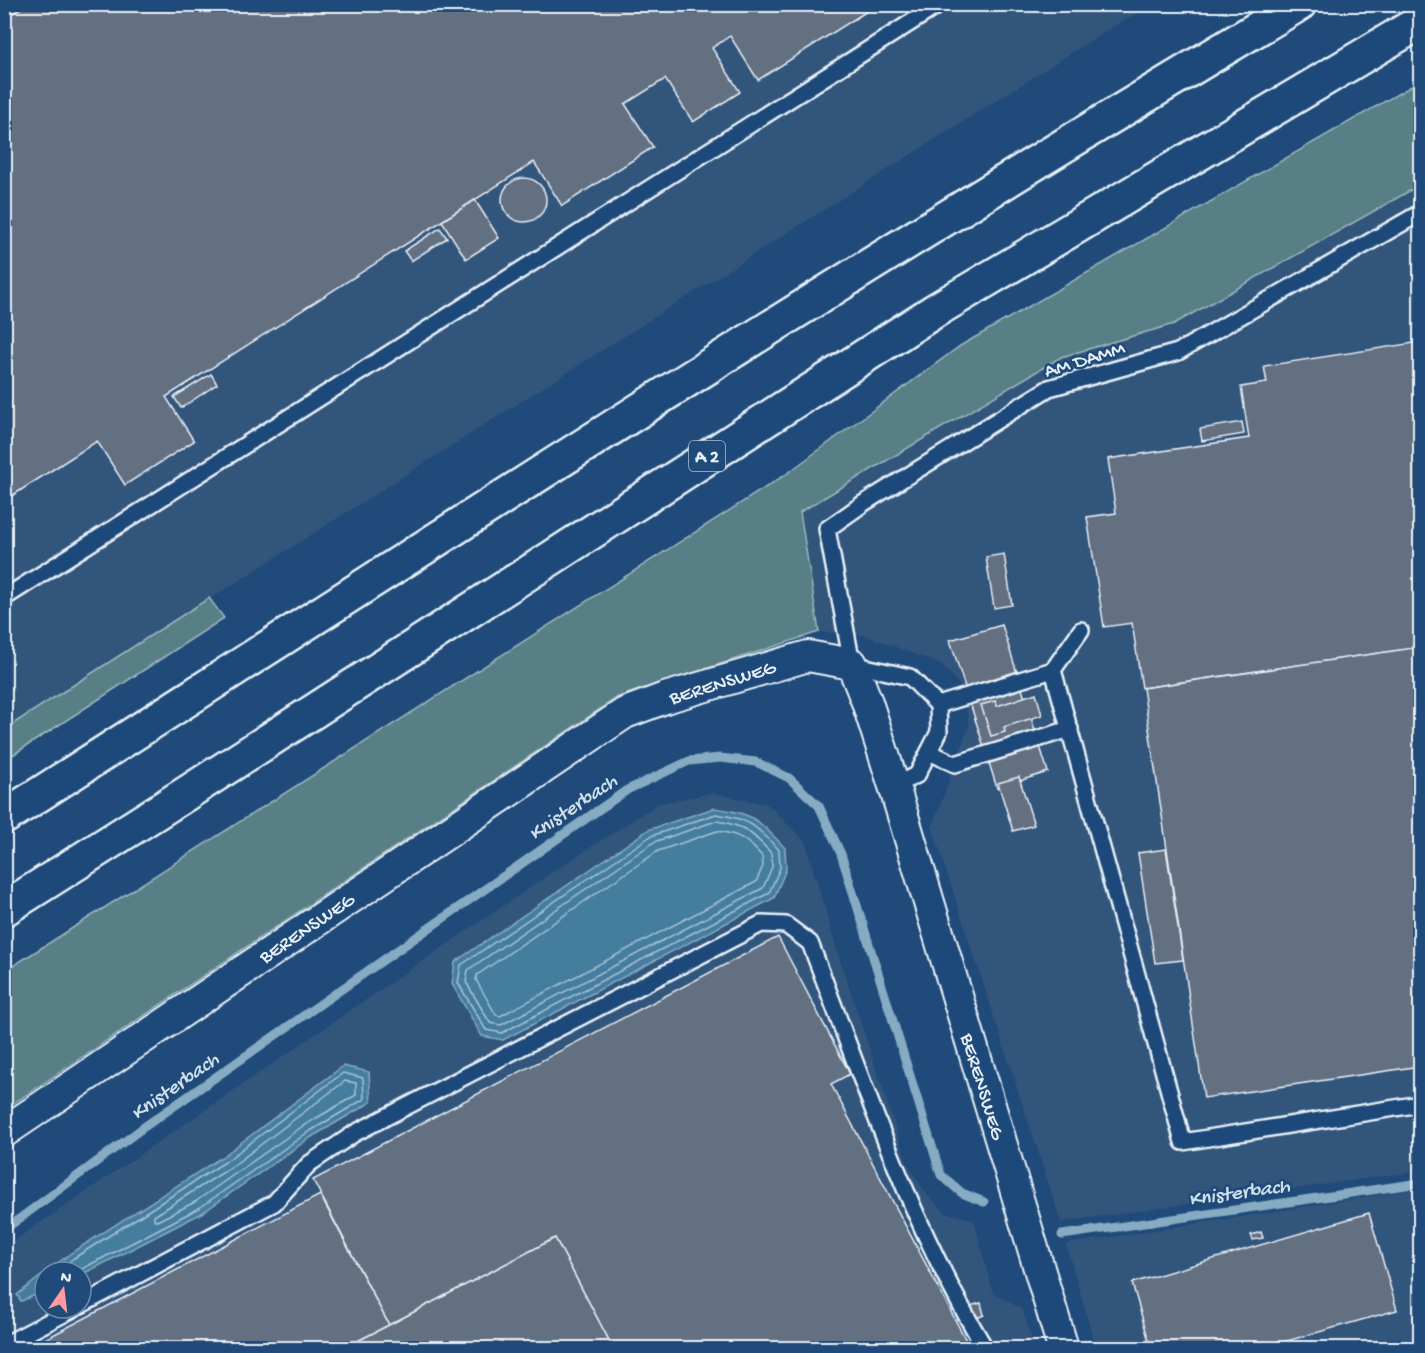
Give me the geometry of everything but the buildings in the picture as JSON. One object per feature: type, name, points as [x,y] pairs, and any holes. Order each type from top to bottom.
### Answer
[{"type":"highway","points":[[4,817],[657,398],[1119,111],[1299,4]]},
{"type":"highway","name":"A 2","points":[[4,909],[936,310],[1420,22]]},
{"type":"street","name":"BERENSWEG","points":[[4,1132],[625,713],[665,698],[808,656],[852,664],[867,702],[894,786],[1063,1348]]},
{"type":"lane","points":[[4,598],[940,4]]},
{"type":"lane","name":"AM DAMM","points":[[852,664],[827,529],[864,503],[1049,388],[1178,352],[1420,213]]},
{"type":"lane","points":[[938,705],[1053,670],[1081,630]]},
{"type":"lane","points":[[852,664],[910,677],[938,705],[939,732],[917,775],[894,786]]},
{"type":"lane","points":[[1053,670],[1183,1142],[1420,1104]]},
{"type":"lane","points":[[928,753],[954,764],[1070,729]]},
{"type":"lane","points":[[93,1299],[274,1203],[309,1164],[354,1133],[760,924],[786,925],[810,943],[910,1203],[967,1319],[985,1348]]},
{"type":"lane","points":[[4,1345],[52,1320]]},
{"type":"shaded area","points":[[5,5],[1152,5],[1109,29],[5,729]]},
{"type":"shaded area","points":[[1420,185],[1420,1171],[1061,1222],[932,827],[969,726],[963,689],[942,665],[865,635],[819,632],[799,512],[1061,357],[1174,324]]},
{"type":"shaded area","points":[[712,793],[767,804],[805,841],[838,954],[908,1165],[927,1195],[945,1212],[974,1220],[993,1293],[1022,1309],[1035,1348],[5,1348],[5,1247],[548,875],[659,803]]},
{"type":"shaded area","points":[[1418,1189],[1420,1348],[1096,1348],[1066,1244]]},
{"type":"green space","points":[[1420,81],[1420,185],[1174,324],[1061,357],[800,512],[819,632],[618,697],[5,1109],[5,971],[785,475],[960,346]]},
{"type":"green space","points":[[209,598],[224,618],[5,760],[5,729]]},
{"type":"water","points":[[714,808],[747,815],[761,824],[785,848],[786,869],[774,898],[503,1040],[482,1036],[452,984],[455,962],[648,830]]},
{"type":"water","points":[[343,1066],[369,1072],[371,1102],[310,1138],[202,1213],[93,1269],[93,1260],[62,1260],[71,1253],[222,1157]]},
{"type":"water","points":[[33,1282],[33,1296],[21,1301],[17,1295]]},
{"type":"waterway","name":"Knisterbach","points":[[4,1230],[144,1127],[627,790],[689,761],[720,758],[756,762],[789,778],[819,806],[841,854],[941,1175],[962,1193],[984,1202]]},
{"type":"waterway","name":"Knisterbach","points":[[1062,1235],[1420,1183]]}]
